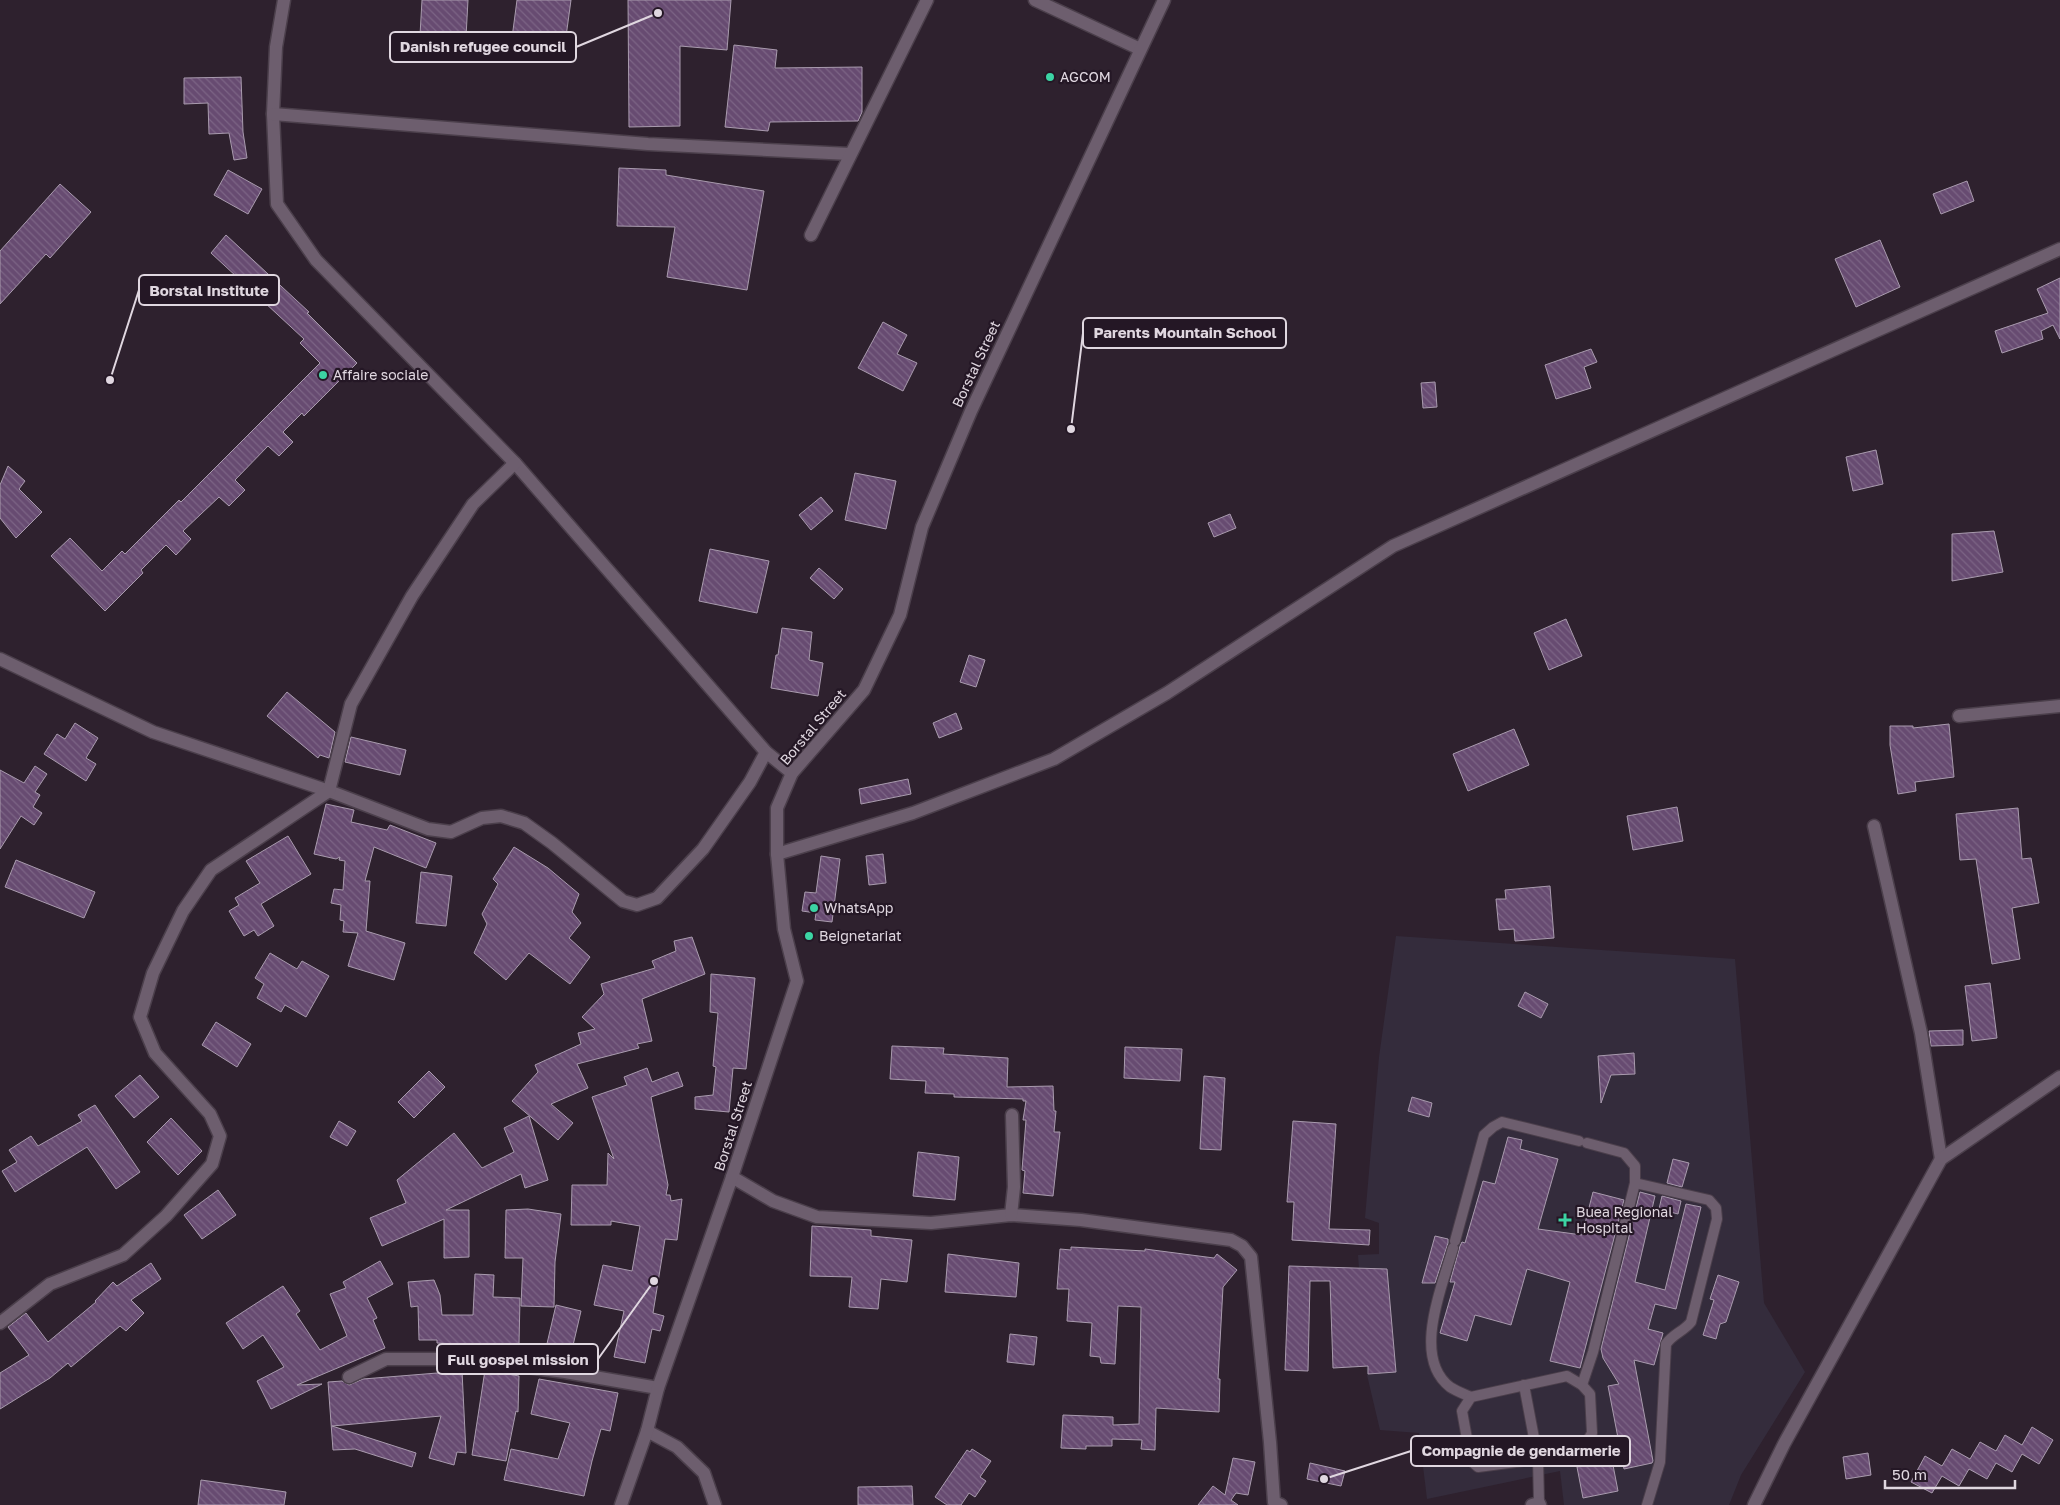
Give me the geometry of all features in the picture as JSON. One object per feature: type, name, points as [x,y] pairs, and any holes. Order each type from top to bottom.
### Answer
[{"type":"street","points":[[284,0],[276,48],[273,114],[277,204],[316,260],[515,463],[766,752],[792,773]]},
{"type":"street","points":[[811,235],[927,0]]},
{"type":"street","points":[[1035,0],[1140,49]]},
{"type":"street","name":"Borstal Street","points":[[621,1505],[647,1431],[658,1388],[732,1177],[797,981],[784,929],[777,854],[777,808],[792,773],[864,690],[900,616],[922,527],[970,411],[1164,0]]},
{"type":"street","points":[[273,114],[648,144],[850,154]]},
{"type":"street","points":[[777,854],[913,813],[1054,759],[1167,693],[1393,546],[2060,249]]},
{"type":"street","points":[[0,1322],[50,1284],[123,1255],[166,1216],[212,1164],[220,1136],[210,1114],[155,1053],[140,1017],[153,973],[184,911],[211,870],[329,791],[351,704],[412,596],[474,504],[515,463]]},
{"type":"street","points":[[0,659],[153,732],[329,791],[428,828],[451,832],[482,818],[500,816],[524,823],[552,843],[623,901],[637,905],[657,898],[703,849],[750,782],[766,752]]},
{"type":"street","points":[[1959,716],[2060,706]]},
{"type":"street","points":[[1874,826],[1921,1033],[1940,1160]]},
{"type":"street","points":[[1754,1505],[1784,1444],[1940,1160],[2060,1078]]},
{"type":"street","points":[[1010,1215],[1014,1187],[1012,1115]]},
{"type":"street","points":[[732,1177],[772,1201],[817,1217],[931,1223],[1010,1215],[1081,1220],[1175,1232],[1231,1240],[1242,1246],[1251,1257],[1275,1504]]},
{"type":"street","points":[[349,1377],[386,1359],[463,1359],[565,1372],[658,1388]]},
{"type":"street","points":[[647,1431],[676,1447],[704,1473],[715,1505]]},
{"type":"lane","points":[[1471,1397],[1462,1411],[1471,1461],[1478,1467],[1538,1459],[1584,1447],[1592,1433],[1590,1394],[1582,1385],[1567,1376],[1471,1397],[1449,1386],[1434,1367],[1430,1329],[1484,1135],[1502,1122],[1624,1153],[1635,1166],[1635,1183],[1593,1352],[1582,1385]]},
{"type":"lane","points":[[1635,1183],[1708,1200],[1716,1208],[1717,1220],[1691,1322],[1685,1330],[1673,1334],[1666,1344],[1660,1462],[1647,1505]]},
{"type":"lane","points":[[1524,1385],[1538,1459],[1537,1504]]},
{"type":"shaded area","name":"Buea Regional Hospital","points":[[1396,936],[1735,959],[1764,1303],[1805,1372],[1741,1475],[1729,1505],[1564,1505],[1560,1471],[1427,1499],[1419,1433],[1380,1430],[1367,1375],[1358,1255],[1379,1254],[1379,1223],[1365,1218],[1379,1057]]},
{"type":"building","points":[[422,0],[468,0],[466,37],[420,35]]},
{"type":"building","points":[[517,0],[571,0],[565,44],[512,38]]},
{"type":"building","points":[[628,0],[731,0],[727,50],[680,46],[680,126],[629,127]]},
{"type":"building","points":[[734,45],[777,50],[775,68],[862,67],[862,112],[858,121],[770,122],[768,131],[725,127]]},
{"type":"building","points":[[241,77],[243,132],[247,158],[234,160],[229,133],[209,134],[208,103],[184,104],[184,78]]},
{"type":"building","points":[[619,168],[666,170],[666,175],[764,191],[747,290],[667,277],[675,227],[617,226]]},
{"type":"building","points":[[228,170],[262,189],[248,214],[214,195]]},
{"type":"building","points":[[1967,181],[1974,201],[1941,214],[1933,194]]},
{"type":"building","points":[[60,184],[91,212],[50,258],[46,254],[0,304],[0,251]]},
{"type":"building","points":[[226,235],[309,312],[307,313],[357,363],[304,416],[302,413],[283,432],[293,442],[279,456],[268,446],[235,480],[245,490],[229,506],[219,497],[183,531],[191,539],[176,555],[166,545],[141,570],[143,573],[105,611],[51,556],[70,538],[102,571],[122,551],[125,554],[179,500],[181,502],[320,363],[300,343],[304,339],[211,253]]},
{"type":"building","points":[[1880,240],[1900,287],[1856,307],[1835,259]]},
{"type":"building","points":[[2060,278],[2060,339],[2053,325],[2041,331],[2043,339],[2002,353],[1995,331],[2048,313],[2037,289]]},
{"type":"building","points":[[883,322],[907,335],[897,354],[917,363],[903,391],[858,368]]},
{"type":"building","points":[[1591,349],[1597,362],[1584,367],[1591,388],[1556,399],[1545,365]]},
{"type":"building","points":[[1435,382],[1437,407],[1423,408],[1421,383]]},
{"type":"building","points":[[1876,450],[1883,484],[1853,491],[1846,457]]},
{"type":"building","points":[[8,466],[25,481],[19,489],[42,512],[16,538],[0,518],[0,485]]},
{"type":"building","points":[[855,473],[896,481],[886,529],[845,520]]},
{"type":"building","points":[[821,497],[833,511],[811,530],[799,515]]},
{"type":"building","points":[[1230,514],[1236,528],[1214,537],[1208,523]]},
{"type":"building","points":[[1994,531],[2003,572],[1952,581],[1952,534]]},
{"type":"building","points":[[710,549],[769,561],[757,613],[699,601]]},
{"type":"building","points":[[819,568],[843,589],[834,599],[810,578]]},
{"type":"building","points":[[1566,619],[1582,656],[1549,670],[1534,633]]},
{"type":"building","points":[[782,628],[812,632],[809,660],[823,663],[818,696],[771,688]]},
{"type":"building","points":[[969,655],[985,660],[976,687],[960,682]]},
{"type":"building","points":[[287,692],[335,732],[329,758],[320,755],[318,758],[267,716]]},
{"type":"building","points":[[956,713],[962,729],[939,738],[933,723]]},
{"type":"building","points":[[75,723],[98,738],[86,758],[96,764],[86,781],[44,754],[57,734],[65,739]]},
{"type":"building","points":[[1949,724],[1954,777],[1915,782],[1916,791],[1898,794],[1890,745],[1890,726],[1913,726],[1913,728]]},
{"type":"building","points":[[1514,729],[1529,765],[1468,791],[1453,754]]},
{"type":"building","points":[[351,737],[406,750],[400,775],[345,762]]},
{"type":"building","points":[[35,766],[47,774],[35,792],[40,795],[33,807],[42,813],[34,825],[21,816],[0,849],[0,770],[24,783]]},
{"type":"building","points":[[908,779],[911,794],[861,804],[859,789]]},
{"type":"building","points":[[326,804],[354,810],[351,822],[387,830],[390,825],[436,843],[426,868],[374,847],[365,881],[370,881],[366,931],[405,943],[394,980],[348,966],[358,933],[343,932],[344,921],[340,920],[341,905],[331,903],[334,889],[343,890],[345,861],[339,860],[340,857],[336,859],[314,854]]},
{"type":"building","points":[[1677,807],[1683,841],[1633,850],[1627,816]]},
{"type":"building","points":[[2018,808],[2022,859],[2031,858],[2039,903],[2012,908],[2020,959],[1992,964],[1976,859],[1960,860],[1956,814]]},
{"type":"building","points":[[288,836],[311,874],[261,904],[274,926],[258,936],[254,930],[244,936],[229,911],[239,905],[235,898],[260,883],[246,861]]},
{"type":"building","points":[[514,847],[548,868],[579,894],[572,912],[581,923],[569,938],[590,957],[570,984],[529,953],[506,980],[474,953],[487,924],[482,914],[498,884],[493,879]]},
{"type":"building","points":[[883,854],[886,883],[869,885],[866,856]]},
{"type":"building","points":[[821,856],[840,859],[832,922],[815,920],[816,913],[802,911],[805,892],[816,893]]},
{"type":"building","points":[[16,860],[95,892],[84,918],[5,887]]},
{"type":"building","points":[[421,872],[452,876],[446,926],[416,923]]},
{"type":"building","points":[[1550,886],[1554,938],[1515,941],[1514,929],[1499,930],[1496,899],[1506,899],[1505,890]]},
{"type":"building","points":[[692,937],[705,974],[642,999],[652,1041],[637,1044],[639,1048],[577,1064],[588,1088],[551,1104],[573,1123],[558,1140],[512,1101],[538,1072],[535,1065],[581,1044],[578,1033],[595,1029],[582,1017],[604,994],[601,984],[655,968],[652,961],[676,951],[674,941]]},
{"type":"building","points":[[270,953],[297,969],[302,961],[329,976],[306,1017],[285,1005],[281,1012],[257,998],[264,984],[255,978]]},
{"type":"building","points":[[711,974],[755,978],[746,1069],[733,1068],[729,1112],[695,1109],[695,1097],[713,1095],[716,1067],[713,1066],[718,1013],[710,1012]]},
{"type":"building","points":[[1990,983],[1997,1038],[1972,1041],[1965,986]]},
{"type":"building","points":[[1525,992],[1548,1004],[1541,1018],[1518,1006]]},
{"type":"building","points":[[216,1022],[251,1044],[237,1067],[202,1045]]},
{"type":"building","points":[[1963,1030],[1963,1045],[1931,1046],[1929,1031]]},
{"type":"building","points":[[892,1046],[944,1048],[943,1054],[1008,1058],[1007,1087],[1053,1086],[1054,1111],[1056,1111],[1054,1132],[1060,1132],[1053,1196],[1023,1193],[1025,1171],[1022,1170],[1026,1120],[1023,1120],[1026,1101],[1023,1101],[1023,1099],[954,1097],[954,1094],[925,1093],[926,1081],[890,1079]]},
{"type":"building","points":[[1125,1047],[1182,1049],[1180,1081],[1124,1078]]},
{"type":"building","points":[[1634,1053],[1635,1074],[1611,1075],[1601,1103],[1598,1056]]},
{"type":"building","points":[[647,1068],[652,1082],[678,1072],[683,1086],[651,1097],[668,1185],[666,1195],[670,1195],[671,1201],[682,1199],[677,1240],[665,1239],[653,1313],[664,1316],[660,1331],[652,1329],[645,1363],[614,1357],[624,1311],[594,1305],[603,1265],[632,1271],[640,1226],[611,1221],[611,1225],[571,1225],[572,1185],[607,1185],[608,1153],[614,1159],[592,1097],[627,1085],[624,1077]]},
{"type":"building","points":[[429,1071],[445,1087],[414,1118],[398,1102]]},
{"type":"building","points":[[140,1075],[159,1097],[134,1118],[115,1096]]},
{"type":"building","points":[[1204,1076],[1225,1078],[1221,1150],[1200,1149]]},
{"type":"building","points":[[1412,1097],[1432,1103],[1429,1117],[1408,1111]]},
{"type":"building","points":[[95,1105],[140,1172],[116,1189],[87,1147],[15,1192],[2,1171],[17,1162],[9,1150],[31,1136],[38,1146],[82,1121],[78,1115]]},
{"type":"building","points":[[529,1116],[548,1180],[525,1188],[521,1174],[446,1210],[469,1210],[469,1257],[444,1258],[444,1219],[382,1246],[370,1218],[406,1203],[397,1180],[454,1133],[482,1168],[514,1152],[504,1128]]},
{"type":"building","points":[[171,1118],[202,1151],[178,1175],[147,1142]]},
{"type":"building","points":[[339,1121],[356,1131],[347,1146],[330,1137]]},
{"type":"building","points":[[1293,1121],[1336,1124],[1329,1229],[1370,1230],[1369,1245],[1292,1240],[1294,1202],[1287,1202]]},
{"type":"building","points":[[1508,1137],[1522,1140],[1520,1149],[1558,1159],[1538,1229],[1582,1235],[1593,1192],[1624,1200],[1580,1368],[1550,1361],[1570,1282],[1527,1269],[1511,1325],[1475,1315],[1467,1341],[1440,1333],[1455,1282],[1450,1282],[1460,1246],[1462,1242],[1465,1243],[1483,1181],[1495,1184]]},
{"type":"building","points":[[918,1152],[959,1157],[955,1200],[913,1196]]},
{"type":"building","points":[[1673,1159],[1689,1163],[1682,1187],[1667,1183]]},
{"type":"building","points":[[218,1190],[236,1215],[202,1239],[184,1215]]},
{"type":"building","points":[[1640,1192],[1655,1196],[1635,1282],[1665,1290],[1686,1204],[1701,1207],[1676,1309],[1655,1304],[1648,1329],[1663,1333],[1654,1365],[1634,1360],[1653,1461],[1652,1463],[1624,1469],[1608,1386],[1619,1384],[1603,1358],[1601,1349]]},
{"type":"building","points":[[1662,1196],[1681,1201],[1678,1214],[1659,1209]]},
{"type":"building","points":[[528,1209],[561,1214],[555,1262],[554,1307],[521,1306],[523,1258],[505,1258],[506,1210]]},
{"type":"building","points":[[812,1226],[871,1230],[871,1236],[912,1240],[907,1282],[881,1279],[878,1309],[849,1307],[852,1277],[810,1276]]},
{"type":"building","points":[[1435,1236],[1448,1239],[1448,1243],[1435,1283],[1422,1283]]},
{"type":"building","points":[[1071,1247],[1145,1251],[1145,1249],[1214,1258],[1217,1254],[1237,1270],[1223,1287],[1218,1379],[1220,1379],[1219,1412],[1156,1408],[1155,1450],[1141,1449],[1142,1440],[1112,1439],[1112,1446],[1086,1446],[1086,1449],[1061,1448],[1063,1415],[1113,1417],[1113,1425],[1139,1424],[1141,1307],[1118,1306],[1115,1364],[1101,1363],[1100,1357],[1090,1356],[1092,1323],[1067,1321],[1069,1289],[1057,1289],[1060,1249],[1071,1250]]},
{"type":"building","points":[[948,1254],[1019,1263],[1016,1297],[945,1292]]},
{"type":"building","points":[[380,1261],[393,1284],[367,1298],[377,1318],[373,1320],[385,1348],[297,1385],[322,1384],[271,1409],[257,1381],[284,1367],[263,1335],[243,1349],[226,1323],[283,1286],[300,1311],[296,1314],[320,1350],[347,1336],[330,1294],[346,1288],[343,1282]]},
{"type":"building","points":[[151,1263],[161,1279],[131,1300],[144,1313],[126,1331],[120,1326],[71,1367],[68,1363],[50,1378],[0,1409],[0,1373],[29,1355],[8,1327],[26,1313],[48,1342],[96,1302],[113,1282],[117,1286]]},
{"type":"building","points":[[1289,1266],[1387,1269],[1396,1372],[1368,1374],[1368,1366],[1333,1368],[1330,1281],[1310,1281],[1308,1371],[1285,1370]]},
{"type":"building","points":[[475,1274],[494,1275],[493,1297],[520,1298],[519,1344],[494,1344],[494,1346],[437,1343],[437,1340],[419,1340],[418,1306],[411,1307],[408,1282],[434,1280],[440,1295],[442,1315],[473,1315]]},
{"type":"building","points":[[1718,1275],[1739,1282],[1726,1322],[1720,1324],[1716,1339],[1703,1335],[1714,1300],[1710,1299]]},
{"type":"building","points":[[556,1305],[581,1311],[571,1354],[557,1351],[557,1348],[546,1348]]},
{"type":"building","points":[[1010,1334],[1037,1337],[1034,1365],[1007,1362]]},
{"type":"building","points":[[485,1370],[519,1376],[518,1412],[516,1411],[506,1461],[472,1455]]},
{"type":"building","points":[[462,1371],[466,1453],[457,1452],[454,1465],[429,1458],[441,1416],[332,1426],[416,1453],[412,1467],[355,1449],[333,1450],[328,1382],[342,1381],[349,1385],[363,1379]]},
{"type":"building","points":[[539,1379],[618,1393],[610,1431],[601,1429],[584,1496],[504,1480],[511,1449],[558,1459],[570,1423],[531,1414]]},
{"type":"building","points":[[2032,1427],[2053,1440],[2039,1464],[2022,1454],[2012,1472],[1996,1463],[1987,1479],[1969,1469],[1959,1486],[1942,1476],[1932,1493],[1911,1482],[1925,1456],[1942,1466],[1952,1449],[1970,1459],[1980,1442],[1996,1451],[2005,1435],[2022,1445]]},
{"type":"building","points":[[972,1449],[991,1461],[980,1477],[986,1481],[975,1497],[969,1493],[961,1505],[947,1505],[935,1497],[967,1450],[970,1452]]},
{"type":"building","points":[[1868,1453],[1871,1475],[1846,1479],[1843,1457]]},
{"type":"building","points":[[1233,1458],[1255,1462],[1248,1495],[1236,1493],[1231,1500],[1238,1505],[1198,1505],[1213,1486],[1225,1495]]},
{"type":"building","points":[[1612,1460],[1618,1491],[1583,1498],[1577,1467]]},
{"type":"building","points":[[1310,1463],[1345,1471],[1341,1486],[1307,1479]]},
{"type":"building","points":[[201,1480],[286,1492],[284,1505],[198,1505]]},
{"type":"building","points":[[912,1486],[913,1505],[858,1505],[858,1487]]},
{"type":"place","name":"Danish refugee council","points":[[658,13]]},
{"type":"place","name":"AGCOM","points":[[1050,77]]},
{"type":"place","name":"Affaire sociale","points":[[323,375]]},
{"type":"place","name":"Borstal Institute","points":[[110,380]]},
{"type":"place","name":"Parents Mountain School","points":[[1071,429]]},
{"type":"place","name":"WhatsApp","points":[[814,908]]},
{"type":"place","name":"Beignetariat","points":[[809,936]]},
{"type":"place","name":"Buea Regional Hospital","points":[[1565,1220]]},
{"type":"place","name":"Full gospel mission","points":[[654,1281]]},
{"type":"place","name":"Compagnie de gendarmerie","points":[[1324,1479]]}]
